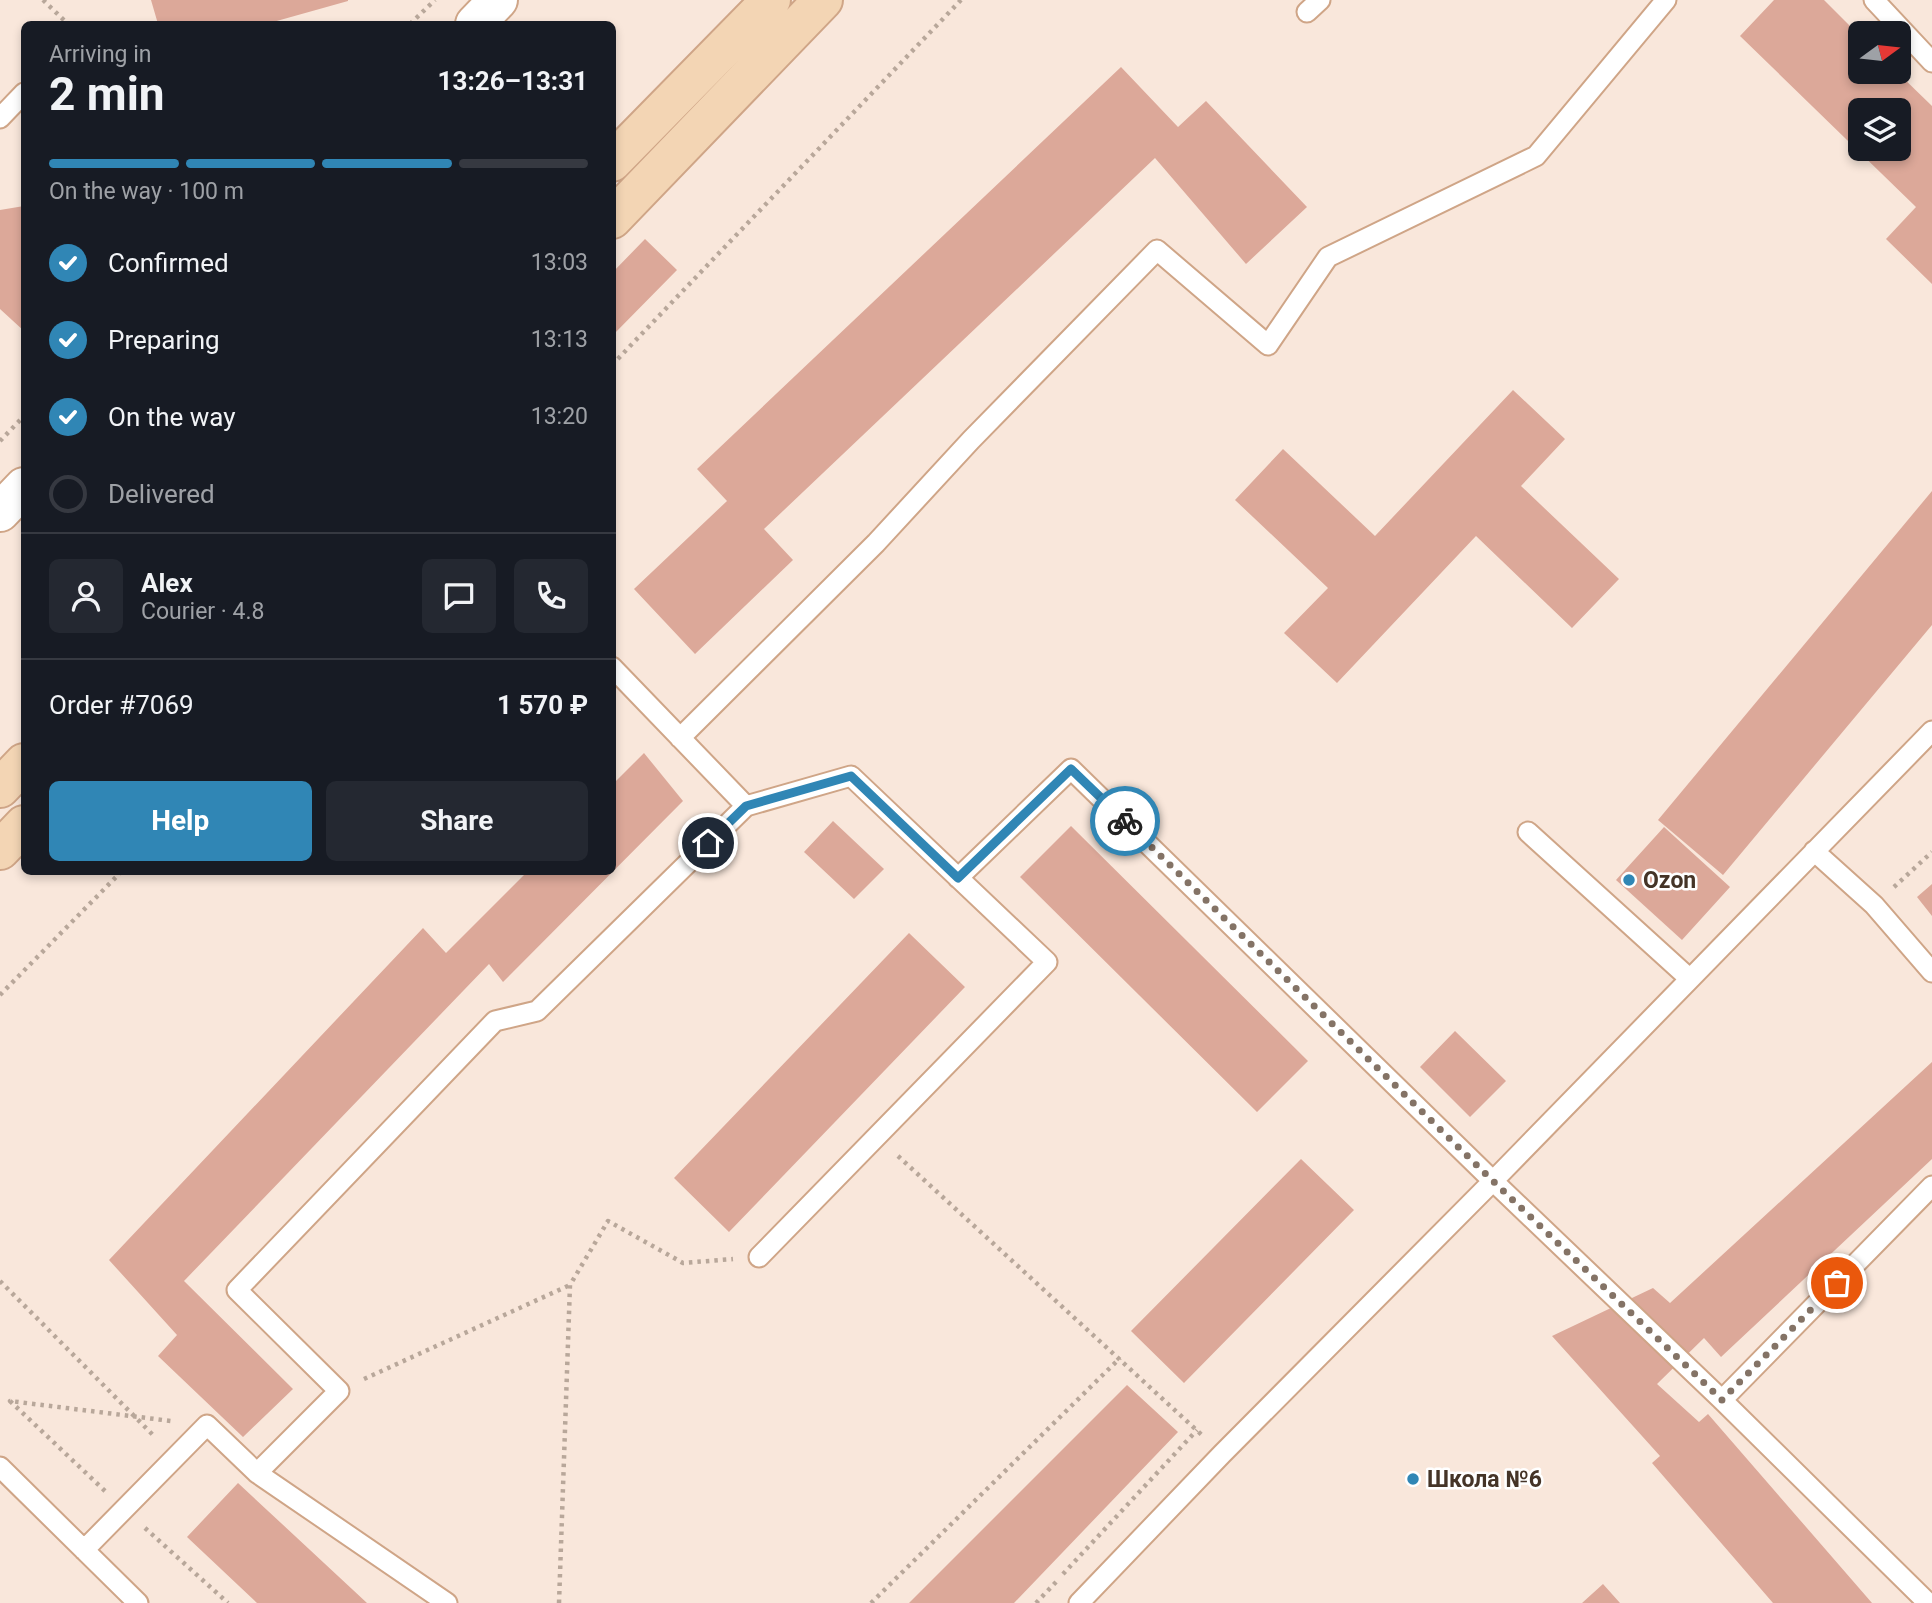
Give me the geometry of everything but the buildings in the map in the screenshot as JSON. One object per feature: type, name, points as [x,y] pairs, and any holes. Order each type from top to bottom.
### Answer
[{"type":"main road","points":[[616,158],[771,0]]},
{"type":"main road","points":[[616,215],[824,0]]},
{"type":"main road","points":[[0,788],[21,766]]},
{"type":"main road","points":[[0,850],[21,828]]},
{"type":"street","points":[[478,21],[498,0]]},
{"type":"street","points":[[0,512],[21,490]]},
{"type":"lane","points":[[680,738],[876,543],[971,440],[1157,250],[1268,345],[1328,257],[1536,156],[1666,0]]},
{"type":"lane","points":[[1874,0],[1932,62]]},
{"type":"lane","points":[[0,118],[21,96]]},
{"type":"lane","points":[[616,671],[746,806]]},
{"type":"lane","points":[[1079,1603],[1932,731]]},
{"type":"lane","points":[[958,878],[1071,769],[1928,1603]]},
{"type":"lane","points":[[257,1473],[339,1391],[237,1290],[495,1021],[537,1011],[746,806],[851,776],[1046,962],[758,1258]]},
{"type":"lane","points":[[1528,832],[1690,979]]},
{"type":"lane","points":[[1814,851],[1874,905],[1932,972]]},
{"type":"lane","points":[[1722,1400],[1932,1186]]},
{"type":"lane","points":[[84,1550],[207,1425],[257,1473],[447,1603]]},
{"type":"lane","points":[[0,1467],[138,1603]]},
{"type":"path","points":[[43,0],[65,21]]},
{"type":"path","points":[[413,21],[435,0]]},
{"type":"path","points":[[616,361],[961,0]]},
{"type":"path","points":[[0,441],[21,419]]},
{"type":"path","points":[[1874,905],[1932,852]]},
{"type":"path","points":[[0,995],[118,875]]},
{"type":"path","points":[[876,1137],[1222,1454]]},
{"type":"path","points":[[559,1603],[570,1284],[608,1221],[683,1263],[758,1258]]},
{"type":"path","points":[[0,1281],[176,1457]]},
{"type":"path","points":[[339,1391],[570,1284]]},
{"type":"path","points":[[871,1603],[1120,1358]]},
{"type":"path","points":[[207,1425],[10,1401],[228,1603]]},
{"type":"path","points":[[1036,1603],[1196,1430]]},
{"type":"way so far","points":[[1125,821],[1493,1181],[1722,1400],[1837,1283]]},
{"type":"place","name":"Ozon","points":[[1629,880]]},
{"type":"place","name":"Школа №6","points":[[1413,1479]]},
{"type":"route","points":[[708,843],[746,806],[851,776],[958,878],[1071,769],[1125,821]]}]
